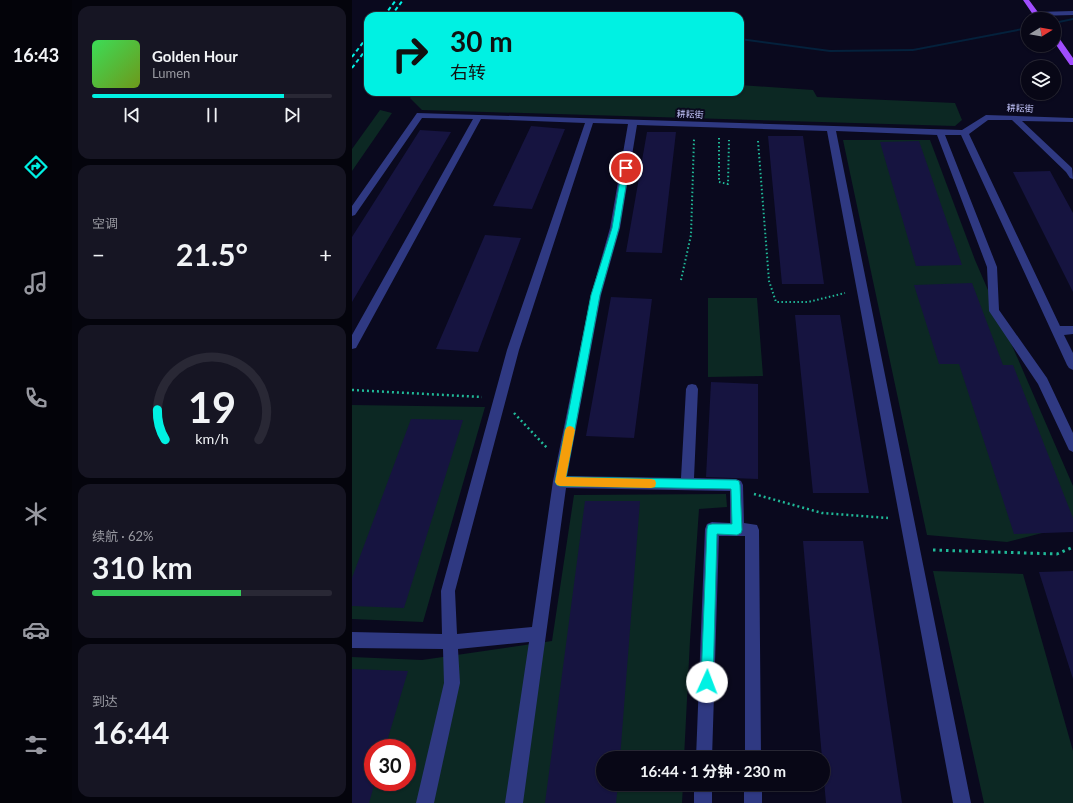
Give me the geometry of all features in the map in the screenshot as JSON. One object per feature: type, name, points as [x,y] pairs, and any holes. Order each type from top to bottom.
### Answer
[{"type":"main road","points":[[1026,0],[1034,12]]},
{"type":"main road","points":[[1061,47],[1073,63]]},
{"type":"street","points":[[1061,14],[1073,13]]},
{"type":"street","name":"耕耘街","points":[[352,214],[420,115],[964,133],[986,117],[1073,120]]},
{"type":"street","points":[[352,345],[478,117]]},
{"type":"street","points":[[1014,118],[1069,170],[1073,176]]},
{"type":"street","points":[[425,803],[452,683],[448,591],[513,350],[590,121]]},
{"type":"street","points":[[514,803],[560,482],[596,295],[615,228],[633,122]]},
{"type":"street","points":[[831,129],[962,803]]},
{"type":"street","points":[[940,132],[992,267],[994,311],[1043,381],[1073,446]]},
{"type":"street","points":[[964,133],[1073,365]]},
{"type":"street","points":[[1057,331],[1073,330]]},
{"type":"street","points":[[687,484],[692,389]]},
{"type":"street","points":[[560,482],[736,485],[737,530]]},
{"type":"street","points":[[704,751],[712,529],[752,530],[753,751]]},
{"type":"street","points":[[352,640],[450,642],[538,634]]},
{"type":"street","points":[[703,803],[704,791]]},
{"type":"street","points":[[753,791],[753,803]]},
{"type":"path","points":[[681,280],[691,235],[695,124]]},
{"type":"path","points":[[718,125],[720,140],[719,182],[728,184],[730,125]]},
{"type":"path","points":[[756,126],[770,281],[776,302],[808,302],[861,289]]},
{"type":"path","points":[[352,390],[500,398],[563,466]]},
{"type":"path","points":[[736,489],[773,498],[822,514],[906,519]]},
{"type":"path","points":[[912,549],[1057,554],[1073,547]]},
{"type":"green space","points":[[744,85],[813,90],[817,97],[955,103],[962,120],[955,126],[422,110],[410,98],[411,96],[744,96]]},
{"type":"green space","points":[[380,110],[392,113],[352,171],[352,149]]},
{"type":"green space","points":[[843,140],[930,140],[975,260],[1073,486],[1073,525],[1007,542],[927,535]]},
{"type":"green space","points":[[708,298],[757,298],[763,376],[708,377]]},
{"type":"green space","points":[[352,405],[485,407],[423,622],[352,619]]},
{"type":"green space","points":[[726,494],[727,507],[699,509],[684,751],[596,751],[596,791],[683,791],[682,803],[352,803],[352,657],[422,660],[552,641],[574,495]]},
{"type":"green space","points":[[933,571],[1023,574],[1073,751],[1073,803],[984,803]]},
{"type":"building","points":[[531,126],[565,129],[532,209],[493,206]]},
{"type":"building","points":[[420,130],[451,132],[352,302],[352,237]]},
{"type":"building","points":[[647,132],[676,132],[662,253],[626,252]]},
{"type":"building","points":[[768,136],[803,136],[824,284],[782,284]]},
{"type":"building","points":[[919,141],[962,265],[916,266],[880,142]]},
{"type":"building","points":[[1050,171],[1073,213],[1073,292],[1013,172]]},
{"type":"building","points":[[485,235],[521,238],[478,352],[436,349]]},
{"type":"building","points":[[972,283],[1003,365],[1013,365],[1073,518],[1073,532],[1014,534],[959,364],[939,364],[914,285]]},
{"type":"building","points":[[611,297],[652,299],[634,438],[586,436]]},
{"type":"building","points":[[795,315],[840,315],[869,493],[813,493]]},
{"type":"building","points":[[711,382],[758,384],[758,479],[706,477]]},
{"type":"building","points":[[411,419],[463,420],[404,608],[352,606],[352,578]]},
{"type":"building","points":[[585,501],[640,501],[621,751],[596,751],[596,791],[617,791],[616,803],[545,803]]},
{"type":"building","points":[[803,541],[863,541],[902,803],[826,803],[825,791],[830,791],[830,751],[821,751]]},
{"type":"building","points":[[1073,571],[1073,679],[1039,572]]},
{"type":"building","points":[[352,669],[408,671],[388,739],[364,739],[364,791],[372,791],[369,803],[352,803]]},
{"type":"waterway","points":[[1061,22],[1073,19]]},
{"type":"waterway","points":[[744,40],[830,51],[913,50],[1021,29]]},
{"type":"railway","points":[[387,12],[396,0]]},
{"type":"railway","points":[[394,12],[403,0]]},
{"type":"railway","points":[[352,57],[364,41]]},
{"type":"railway","points":[[352,68],[364,52]]},
{"type":"slow traffic","points":[[570,430],[560,482],[651,483]]},
{"type":"route","points":[[626,168],[615,228],[596,295],[560,482],[736,485],[737,530],[712,529],[707,682]]}]
